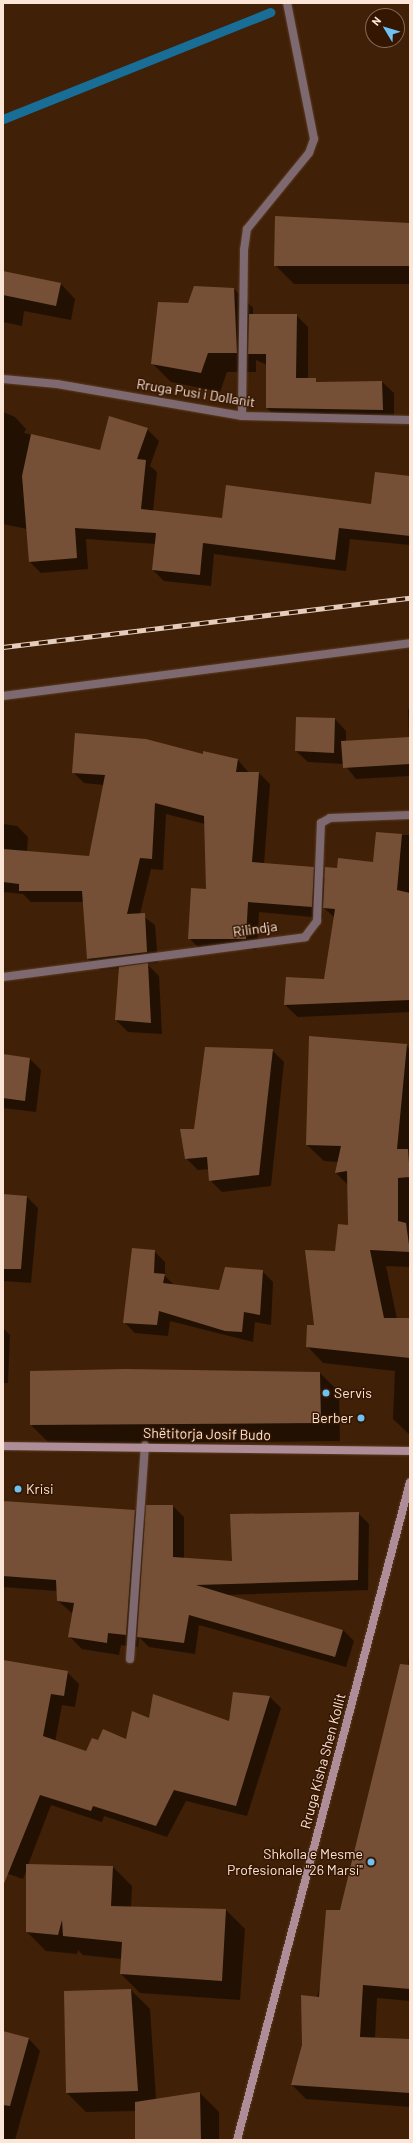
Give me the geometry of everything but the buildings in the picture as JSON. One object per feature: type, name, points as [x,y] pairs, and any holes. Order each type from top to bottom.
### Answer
[{"type":"street","points":[[242,416],[244,250],[247,229],[309,153],[314,139],[287,3]]},
{"type":"street","name":"Rruga Pusi i Dollanit","points":[[3,379],[57,384],[242,416],[410,420]]},
{"type":"street","points":[[3,696],[410,643]]},
{"type":"street","name":"Rilindja","points":[[3,978],[305,936],[317,921],[322,823],[330,818],[410,815]]},
{"type":"street","name":"Shëtitorja Josif Budo","points":[[3,1446],[145,1446],[410,1451]]},
{"type":"street","points":[[130,1659],[145,1446]]},
{"type":"street","name":"Rruga Kisha Shen Kollit","points":[[237,2140],[410,1482]]},
{"type":"waterway","points":[[3,119],[270,12]]},
{"type":"railway","points":[[3,647],[410,598]]},
{"type":"place","name":"Servis","points":[[326,1393]]},
{"type":"place","name":"Berber","points":[[361,1418]]},
{"type":"place","name":"Krisi","points":[[18,1489]]},
{"type":"place","name":"Shkolla e Mesme Profesionale \"26 Marsi\"","points":[[371,1862]]}]
